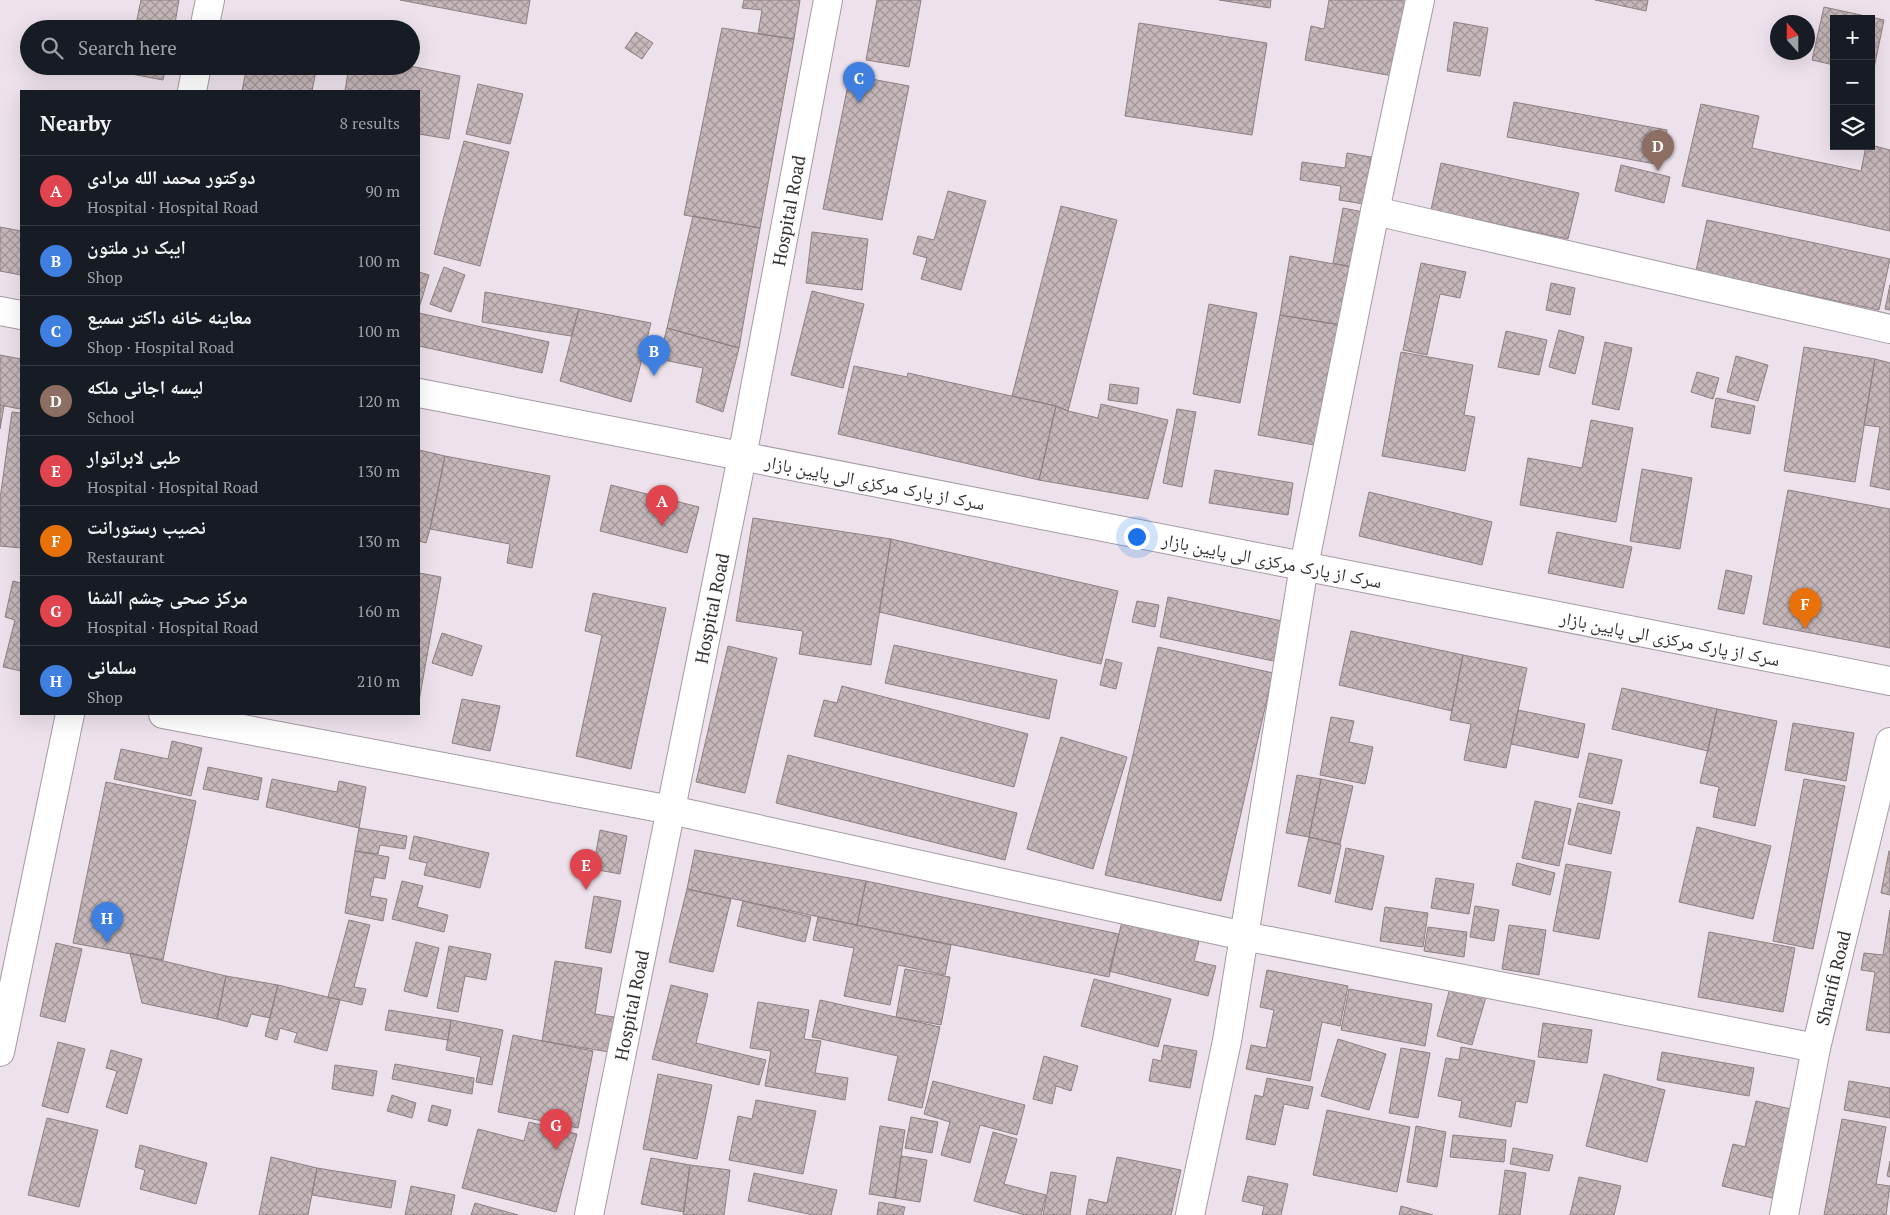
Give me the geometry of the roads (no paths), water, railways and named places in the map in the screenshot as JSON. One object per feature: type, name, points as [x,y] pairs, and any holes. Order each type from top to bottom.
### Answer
[{"type":"street","points":[[206,20],[210,0]]},
{"type":"street","name":"Hospital Road","points":[[589,1215],[742,457],[828,0]]},
{"type":"street","points":[[1190,1215],[1227,1041],[1304,566],[1375,210],[1420,0]]},
{"type":"street","points":[[192,90],[195,75]]},
{"type":"street","points":[[1375,210],[1890,329]]},
{"type":"street","points":[[0,311],[20,316]]},
{"type":"street","name":"سرک از پارک مرکزی الی پایین بازار","points":[[420,393],[1890,681]]},
{"type":"street","points":[[0,1052],[70,715]]},
{"type":"street","points":[[168,715],[671,810],[1244,936],[1816,1048]]},
{"type":"street","name":"Sharifi Road","points":[[1784,1215],[1816,1048],[1890,742]]},
{"type":"place","name":"معاینه خانه داکتر سمیع","points":[[859,103]]},
{"type":"place","name":"لیسه اجانی ملکه","points":[[1658,171]]},
{"type":"place","name":"ایبک در ملتون","points":[[654,376]]},
{"type":"place","name":"دوکتور محمد الله مرادی","points":[[662,526]]},
{"type":"place","name":"نصیب رستورانت","points":[[1805,629]]},
{"type":"place","name":"طبی لابراتوار","points":[[586,890]]},
{"type":"place","name":"سلمانی","points":[[107,943]]},
{"type":"place","name":"مرکز صحی چشم الشفا","points":[[556,1150]]}]
